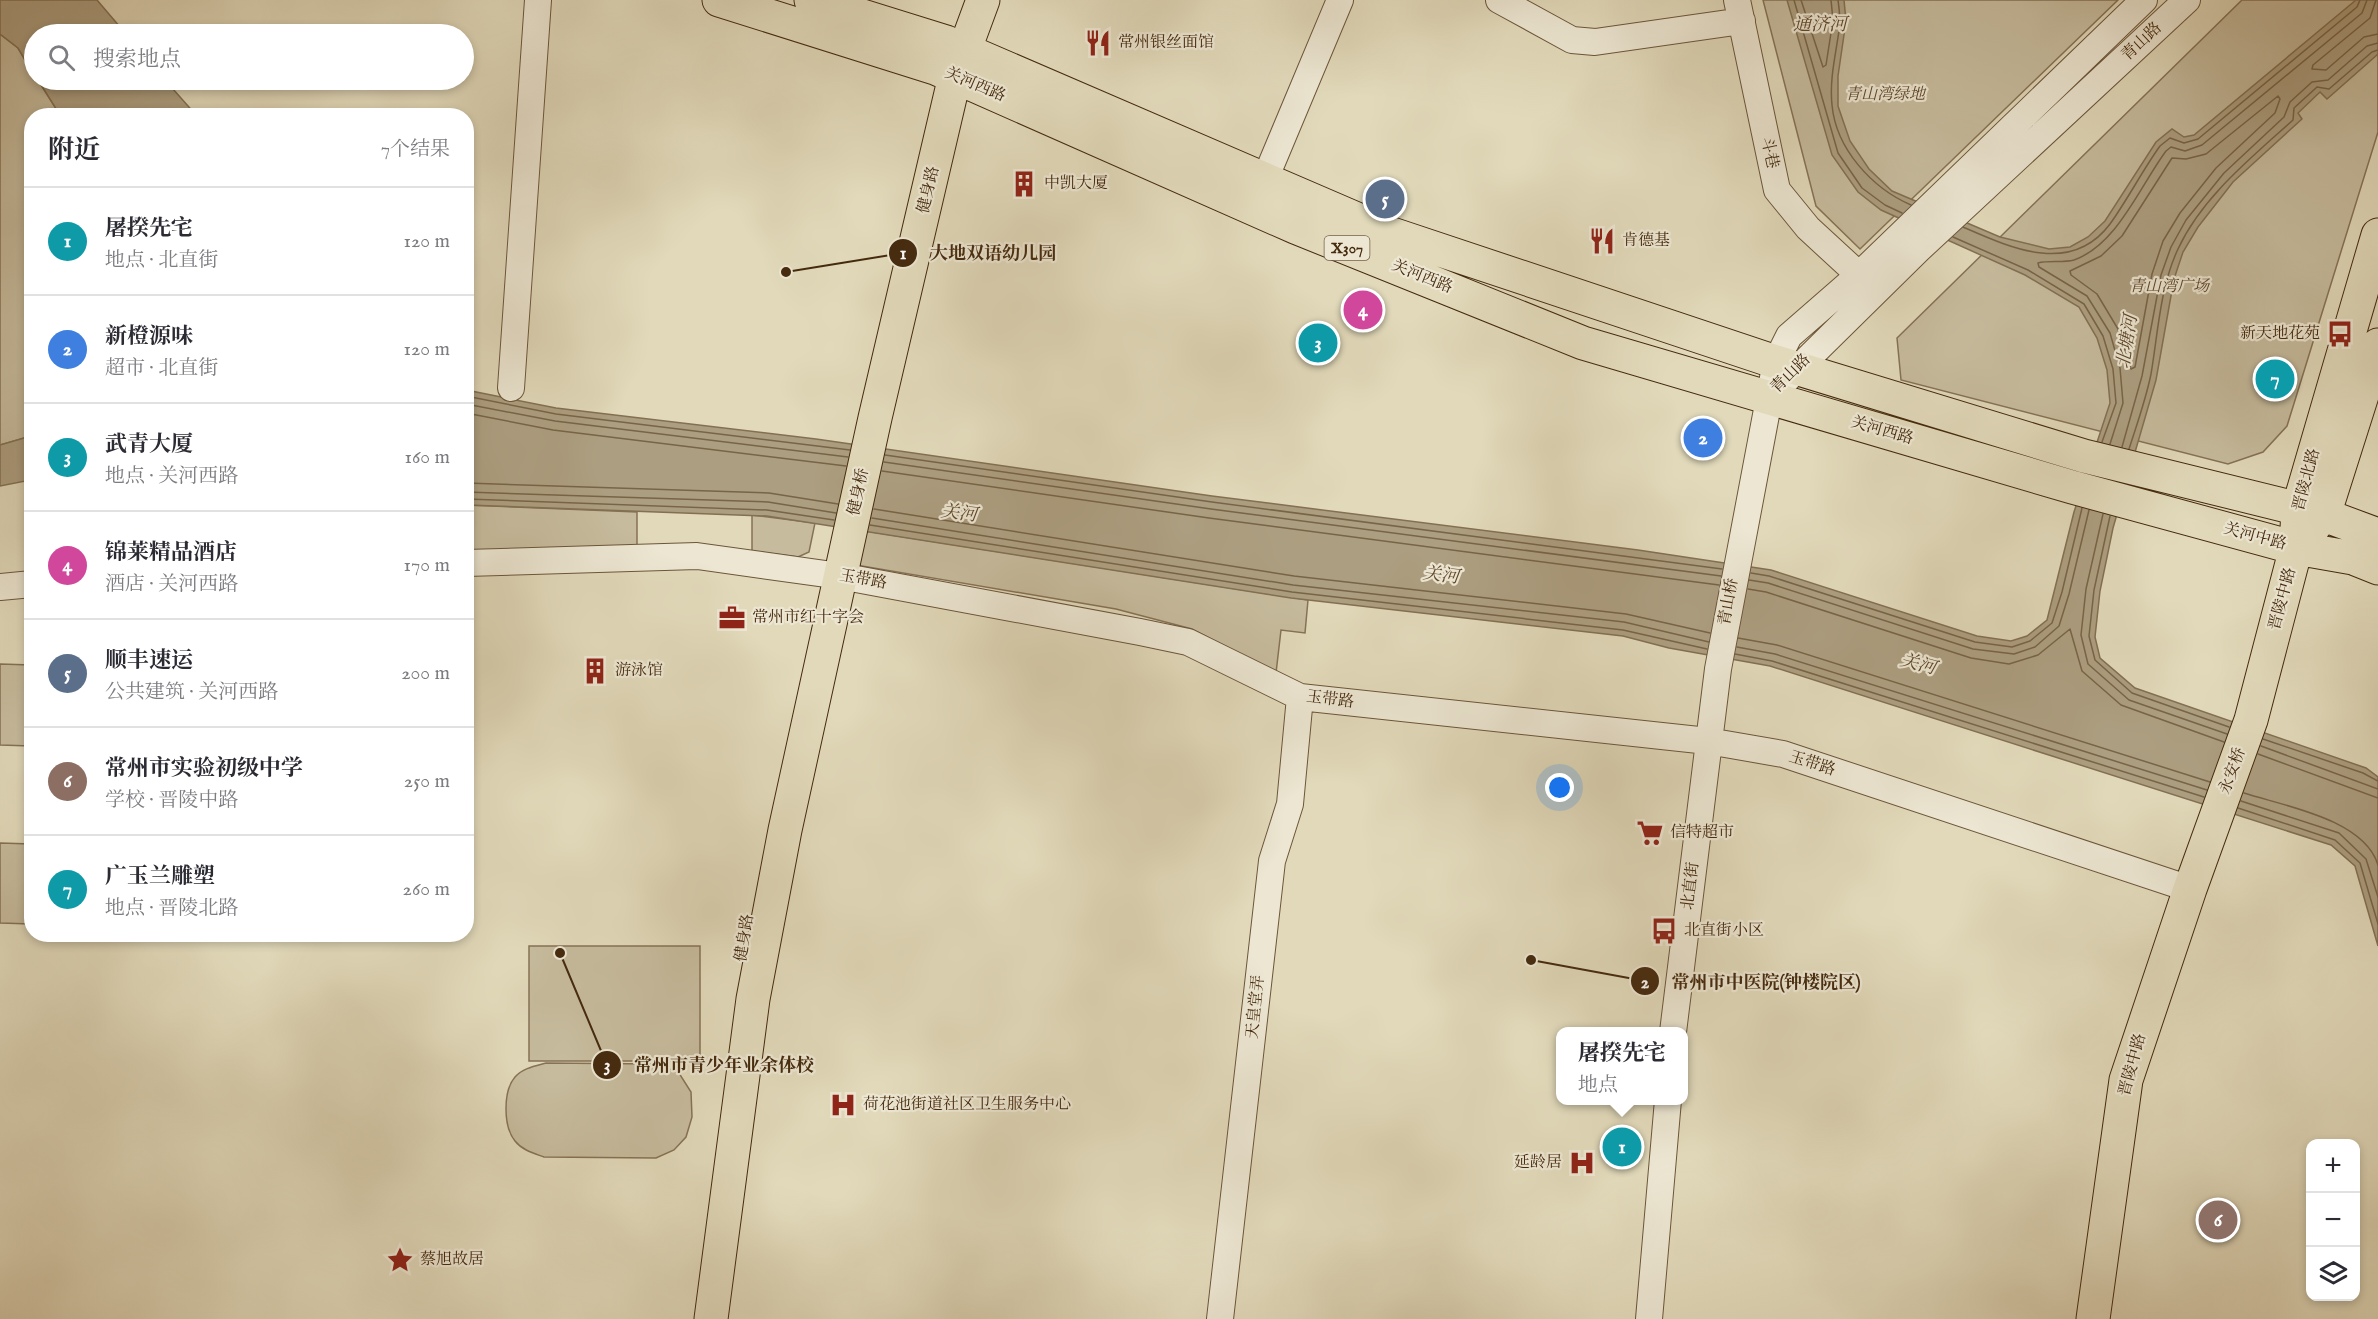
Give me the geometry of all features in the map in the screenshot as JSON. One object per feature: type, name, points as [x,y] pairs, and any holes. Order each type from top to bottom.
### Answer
[{"type":"main road","name":"关河西路","points":[[719,0],[950,59],[1295,227],[1584,343],[2132,503]]},
{"type":"main road","name":"关河西路","points":[[811,0],[950,59],[1265,179],[1389,232],[1786,364],[2084,456],[2311,512]]},
{"type":"main road","name":"健身路","points":[[865,416],[950,59],[961,0]]},
{"type":"main road","name":"健身路","points":[[950,59],[983,0]]},
{"type":"main road","name":"晋陵北路","points":[[2311,512],[2378,235]]},
{"type":"main road","name":"晋陵北路","points":[[2296,548],[2372,373],[2378,345]]},
{"type":"main road","name":"健身桥","points":[[831,569],[865,416]]},
{"type":"main road","name":"关河中路","points":[[2132,503],[2296,548],[2353,558],[2378,568]]},
{"type":"main road","points":[[2311,512],[2378,535]]},
{"type":"main road","name":"晋陵中路","points":[[2252,720],[2296,548]]},
{"type":"main road","name":"健身路","points":[[690,1319],[745,936],[765,825],[831,569]]},
{"type":"main road","name":"健身路","points":[[711,1319],[753,999],[831,569]]},
{"type":"main road","name":"永安桥","points":[[2214,821],[2252,720]]},
{"type":"main road","name":"晋陵中路","points":[[2093,1319],[2126,1080],[2214,821]]},
{"type":"street","points":[[512,388],[538,0]]},
{"type":"street","points":[[1265,179],[1340,0]]},
{"type":"street","points":[[1499,0],[1572,40],[1595,42],[1739,10]]},
{"type":"street","name":"青山路","points":[[1769,398],[1786,364],[1908,243],[1936,201],[2144,0]]},
{"type":"street","name":"青山路","points":[[1786,364],[1789,336],[1859,275],[1959,213],[2187,0]]},
{"type":"street","name":"斗巷","points":[[1739,10],[1777,190],[1808,228],[1859,275]]},
{"type":"street","name":"青山桥","points":[[1718,669],[1741,536],[1769,398]]},
{"type":"street","name":"玉带路","points":[[474,563],[697,556],[831,569],[1188,642],[1300,697],[1708,741],[1783,754],[2190,889]]},
{"type":"street","points":[[0,587],[24,585]]},
{"type":"street","name":"北直街","points":[[1674,1027],[1718,669]]},
{"type":"street","name":"天皇堂弄","points":[[1221,1319],[1272,861],[1290,804],[1300,697]]},
{"type":"street","points":[[1649,1319],[1668,1105]]},
{"type":"green space","name":"青山湾绿地","points":[[1763,0],[2118,0],[1860,249],[1816,206]]},
{"type":"green space","name":"青山湾广场","points":[[2242,0],[2378,0],[2378,132],[2287,426],[2263,452],[2228,464],[1901,380],[1897,338]]},
{"type":"green space","points":[[0,34],[18,48],[24,58],[24,90],[44,90],[56,108],[24,108],[24,438],[0,445]]},
{"type":"green space","points":[[474,505],[637,512],[637,547],[474,554]]},
{"type":"green space","points":[[752,515],[815,523],[809,552],[798,557],[752,551]]},
{"type":"green space","points":[[859,530],[1308,600],[1305,633],[1281,630],[1276,673],[1192,629],[1116,609],[856,565]]},
{"type":"green space","points":[[0,664],[24,665],[24,746],[0,745]]},
{"type":"green space","points":[[0,843],[24,844],[24,924],[0,923]]},
{"type":"green space","points":[[529,946],[700,946],[700,1061],[529,1061]]},
{"type":"green space","points":[[546,1063],[658,1064],[679,1073],[691,1092],[692,1117],[686,1137],[674,1150],[656,1158],[544,1157],[524,1149],[515,1141],[508,1127],[506,1109],[508,1091],[515,1077],[522,1071]]},
{"type":"water","points":[[0,0],[97,0],[117,24],[24,24],[24,58],[18,48],[0,34]]},
{"type":"water","points":[[1787,0],[1844,0],[1846,21],[1838,76],[1838,106],[1850,141],[1869,169],[1892,191],[2000,237],[2049,249],[2070,247],[2088,237],[2105,221],[2156,142],[2172,129],[2184,137],[2194,135],[2356,0],[2378,0],[2378,54],[2327,99],[2320,92],[2298,113],[2302,119],[2233,182],[2198,227],[2183,252],[2174,279],[2156,380],[2113,528],[2100,591],[2095,637],[2100,658],[2135,688],[2366,768],[2378,777],[2378,946],[2355,866],[2331,845],[1770,666],[1669,648],[1623,636],[1291,598],[767,516],[474,505],[474,392],[556,408],[816,439],[1212,496],[1638,550],[1771,570],[1977,636],[2011,641],[2027,636],[2047,620],[2074,512],[2110,403],[2107,370],[2097,338],[2079,307],[2025,275],[1881,210],[1858,192],[1832,155]]},
{"type":"water","points":[[44,90],[174,90],[190,108],[56,108]]},
{"type":"water","points":[[24,438],[24,481],[0,486],[0,445]]},
{"type":"place","name":"常州银丝面馆","points":[[1098,43]]},
{"type":"place","name":"中凯大厦","points":[[1024,184]]},
{"type":"place","name":"顺丰速运","points":[[1385,199]]},
{"type":"place","name":"肯德基","points":[[1602,241]]},
{"type":"place","name":"大地双语幼儿园","points":[[786,272]]},
{"type":"place","name":"锦莱精品酒店","points":[[1363,310]]},
{"type":"place","name":"新天地花苑","points":[[2340,334]]},
{"type":"place","name":"武青大厦","points":[[1318,343]]},
{"type":"place","name":"广玉兰雕塑","points":[[2275,379]]},
{"type":"place","name":"新橙源味","points":[[1703,438]]},
{"type":"place","name":"常州市红十字会","points":[[732,618]]},
{"type":"place","name":"游泳馆","points":[[595,671]]},
{"type":"place","name":"信特超市","points":[[1650,833]]},
{"type":"place","name":"北直街小区","points":[[1664,931]]},
{"type":"place","name":"常州市青少年业余体校","points":[[560,953]]},
{"type":"place","name":"常州市中医院(钟楼院区)","points":[[1531,960]]},
{"type":"place","name":"荷花池街道社区卫生服务中心","points":[[843,1105]]},
{"type":"place","name":"屠揆先宅","points":[[1622,1147]]},
{"type":"place","name":"延龄居","points":[[1582,1163]]},
{"type":"place","name":"常州市实验初级中学","points":[[2218,1220]]},
{"type":"place","name":"蔡旭故居","points":[[400,1260]]},
{"type":"water label","name":"通济河","points":[[1820,25]]},
{"type":"water label","name":"北塘河","points":[[2128,342]]},
{"type":"water label","name":"关河","points":[[959,514]]},
{"type":"water label","name":"关河","points":[[1441,576]]},
{"type":"water label","name":"关河","points":[[1918,665]]}]
